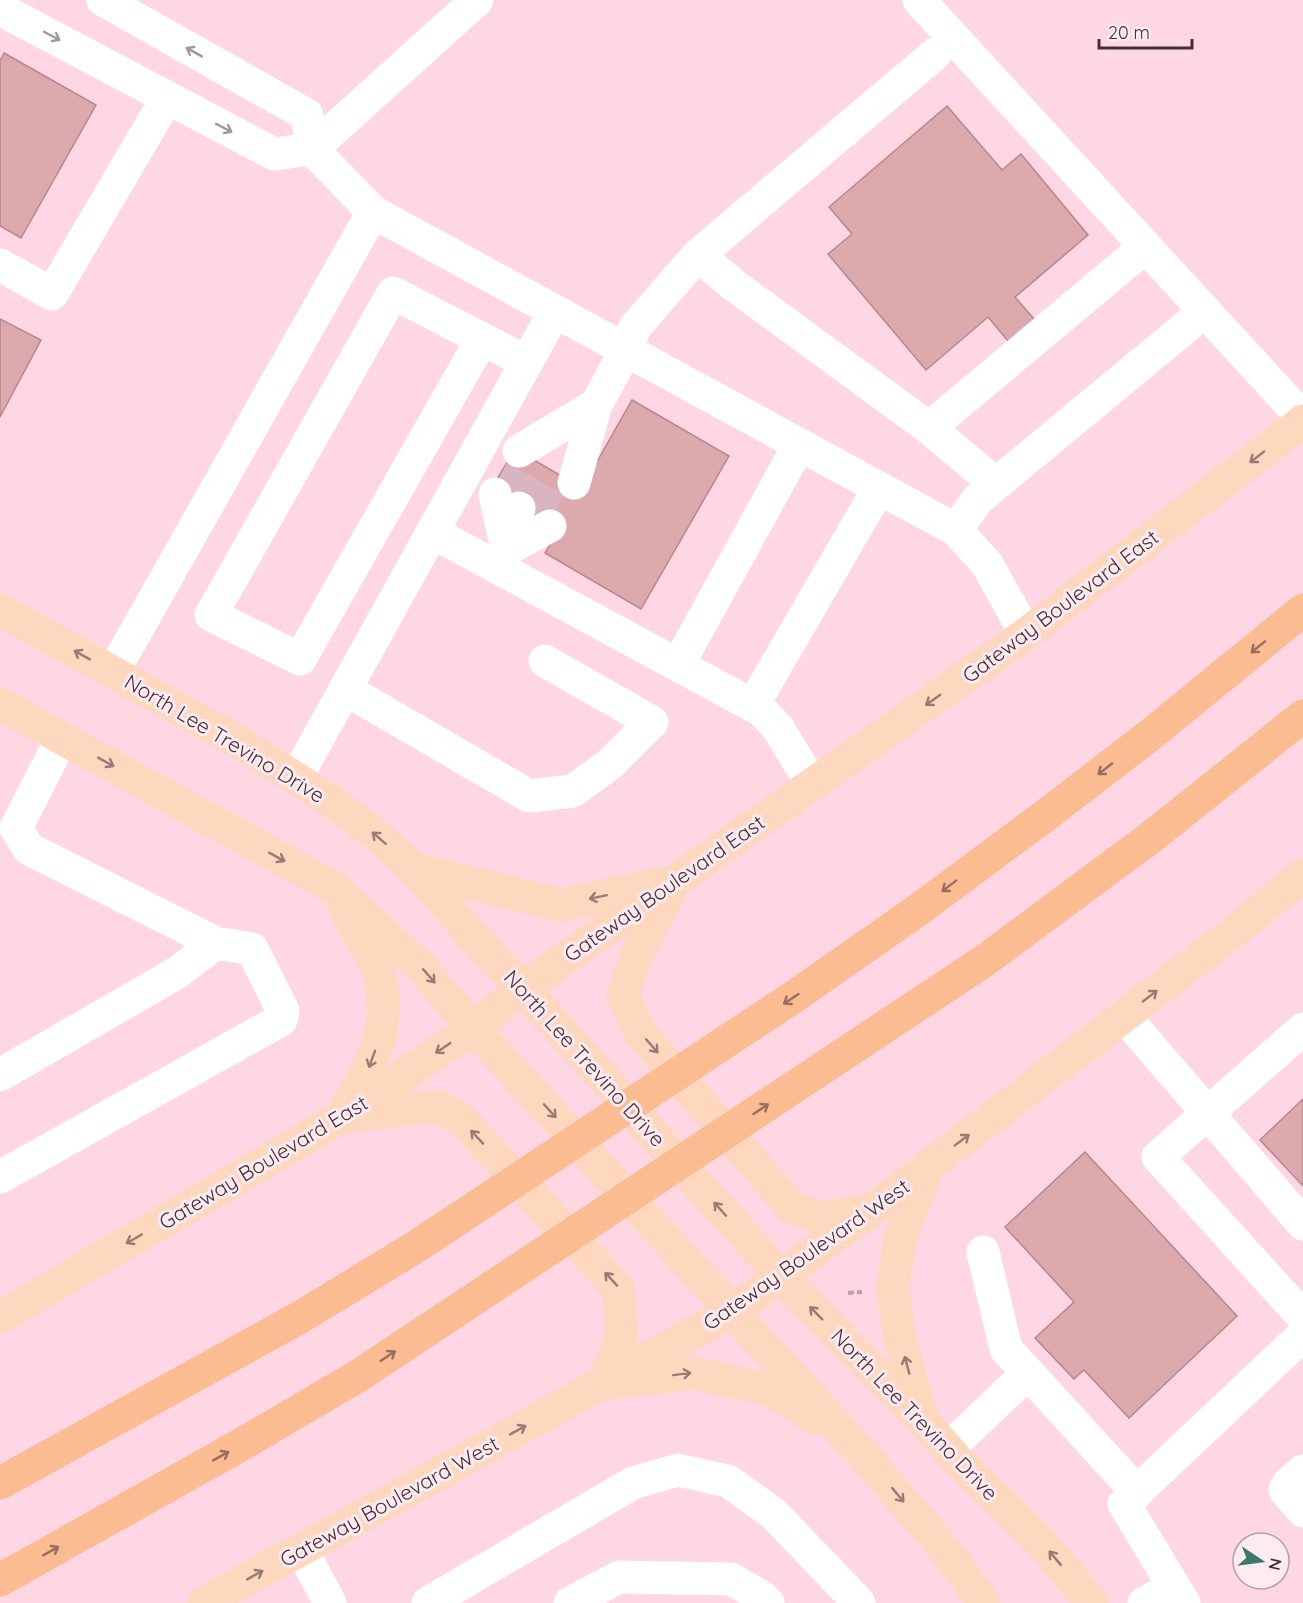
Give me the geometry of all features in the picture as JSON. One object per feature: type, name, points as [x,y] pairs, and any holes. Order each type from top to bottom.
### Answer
[{"type":"highway","points":[[0,1483],[297,1319],[414,1248],[795,996],[918,910],[1046,815],[1150,735],[1303,610]]},
{"type":"highway","points":[[0,1580],[358,1376],[974,968],[1150,838],[1303,716]]},
{"type":"main road","name":"Gateway Boulevard East","points":[[0,1317],[342,1117],[473,1028],[523,987],[1026,634],[1303,420]]},
{"type":"main road","name":"North Lee Trevino Drive","points":[[0,610],[235,740],[296,778],[355,819],[414,869],[487,952],[523,987],[770,1264],[1041,1542],[1092,1603]]},
{"type":"main road","points":[[0,704],[334,888],[420,966],[473,1028],[868,1460],[955,1562],[984,1603]]},
{"type":"main road","points":[[414,869],[561,905],[676,880]]},
{"type":"main road","name":"Gateway Boulevard West","points":[[204,1603],[731,1312],[770,1264],[873,1209],[1245,923],[1303,875]]},
{"type":"main road","points":[[676,880],[635,958],[623,996],[641,1034],[792,1208],[824,1218],[873,1209]]},
{"type":"main road","points":[[334,888],[379,973],[384,1004],[383,1028],[371,1065],[342,1117]]},
{"type":"main road","points":[[342,1117],[437,1106],[461,1119],[618,1288],[622,1335],[603,1384],[692,1373],[764,1388],[793,1403],[868,1460]]},
{"type":"main road","points":[[922,1421],[899,1334],[893,1289],[900,1239],[928,1166]]},
{"type":"lane","points":[[103,0],[308,115],[312,149],[373,212],[956,530],[987,564],[1026,634]]},
{"type":"lane","points":[[0,9],[274,154],[312,149],[477,0]]},
{"type":"lane","points":[[919,0],[1303,420]]},
{"type":"lane","points":[[596,405],[544,466],[596,405],[626,350],[635,327],[698,255],[935,54]]},
{"type":"lane","points":[[0,265],[52,294],[167,98]]},
{"type":"lane","points":[[113,672],[373,212]]},
{"type":"lane","points":[[929,428],[1145,247]]},
{"type":"lane","points":[[698,255],[735,286],[929,428],[996,484]]},
{"type":"lane","points":[[482,339],[300,659],[211,615],[393,293],[527,362]]},
{"type":"lane","points":[[296,778],[555,311]]},
{"type":"lane","points":[[956,530],[977,501],[996,484],[1205,311]]},
{"type":"lane","points":[[678,665],[799,445]]},
{"type":"lane","points":[[753,705],[879,488]]},
{"type":"lane","points":[[502,559],[521,509],[502,559]]},
{"type":"lane","points":[[432,532],[502,559],[678,665],[761,710],[778,728],[813,784]]},
{"type":"lane","points":[[345,689],[530,796],[573,791],[611,763],[652,722],[546,661]]},
{"type":"lane","points":[[0,1177],[281,1020],[283,1011],[252,949],[216,943],[29,849],[8,824],[62,738]]},
{"type":"lane","points":[[0,1075],[178,972],[216,943]]},
{"type":"lane","points":[[1124,1016],[1303,1224]]},
{"type":"lane","points":[[1303,1029],[1158,1157],[1303,1317]]},
{"type":"lane","points":[[983,1252],[1006,1349],[1137,1492]]},
{"type":"lane","points":[[1144,1603],[1179,1595],[1125,1503],[1303,1335]]},
{"type":"lane","points":[[948,1449],[1028,1373]]},
{"type":"lane","points":[[428,1603],[633,1483],[678,1470],[728,1481],[774,1514],[859,1603]]},
{"type":"lane","points":[[1303,1471],[1288,1484],[1285,1490],[1303,1511]]},
{"type":"lane","points":[[301,1550],[330,1603]]},
{"type":"lane","points":[[570,1603],[619,1577],[730,1579],[762,1597],[768,1603]]},
{"type":"building","points":[[4,53],[96,105],[21,238],[0,226],[0,61]]},
{"type":"building","points":[[947,106],[1002,170],[1021,154],[1088,235],[1015,297],[1034,319],[1008,341],[988,317],[926,370],[828,254],[852,234],[829,207]]},
{"type":"building","points":[[0,319],[41,340],[0,417]]},
{"type":"building","points":[[632,400],[729,456],[641,609],[545,553],[559,530],[490,491],[515,449],[582,488]]},
{"type":"building","points":[[1303,1099],[1303,1186],[1260,1140]]},
{"type":"building","points":[[1085,1152],[1237,1316],[1129,1418],[1084,1370],[1074,1379],[1035,1338],[1074,1302],[1005,1227]]},
{"type":"tunnel","points":[[506,500],[529,457]]},
{"type":"tunnel","points":[[534,516],[557,473]]}]
